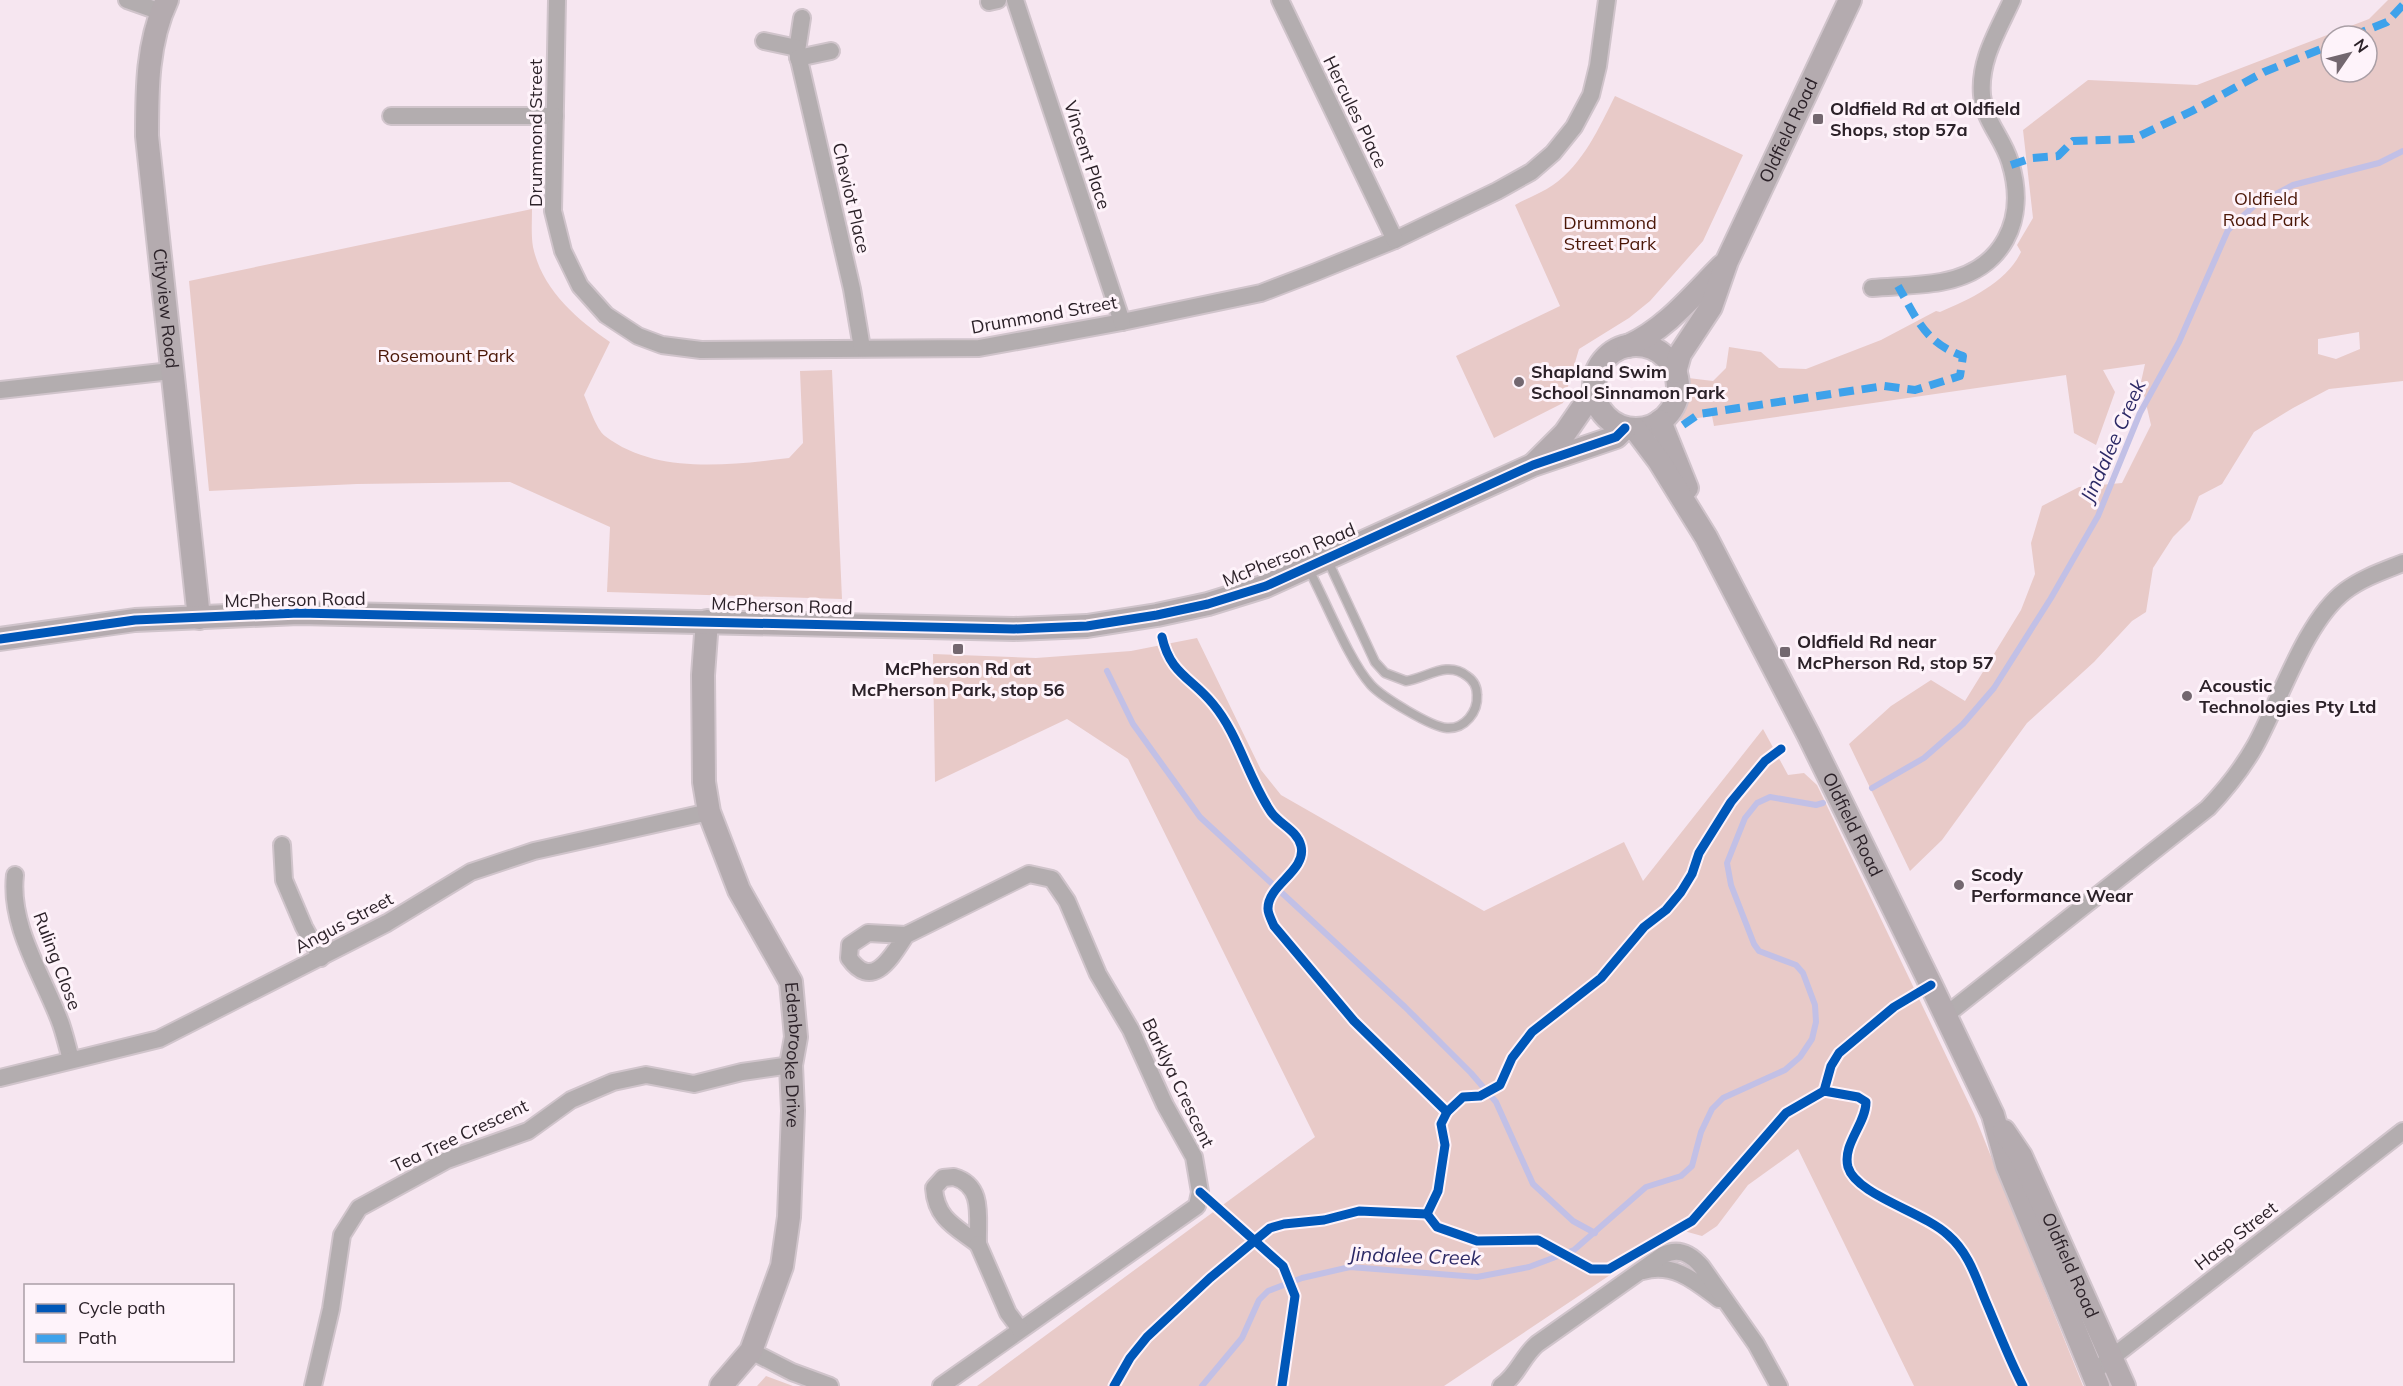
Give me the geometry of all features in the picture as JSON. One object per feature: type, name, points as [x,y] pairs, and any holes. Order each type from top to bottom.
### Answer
[{"type":"street","points":[[127,0],[164,6]]},
{"type":"street","name":"Drummond Street","points":[[556,0],[553,212],[563,251],[580,286],[606,315],[638,336],[662,345],[701,350],[980,348],[1261,293],[1395,240],[1531,172],[1553,153],[1574,127],[1591,95],[1608,0]]},
{"type":"street","name":"Vincent Place","points":[[1015,0],[1122,322]]},
{"type":"street","name":"Hercules Place","points":[[1280,0],[1395,240]]},
{"type":"street","name":"Oldfield Road","points":[[1675,372],[1680,354],[1711,307],[1727,261],[1850,0]]},
{"type":"street","points":[[1872,288],[1942,282],[1967,274],[1989,260],[2008,238],[2016,213],[2017,193],[2009,159],[1989,124],[1982,96],[1983,63],[2012,0]]},
{"type":"street","name":"Cityview Road","points":[[164,6],[153,46],[147,91],[147,136],[199,618]]},
{"type":"street","name":"Cheviot Place","points":[[802,18],[798,53],[852,289],[862,348]]},
{"type":"street","points":[[764,41],[798,53],[831,51]]},
{"type":"street","points":[[391,116],[555,116]]},
{"type":"street","name":"Oldfield Road","points":[[1628,346],[1645,338],[1667,321],[1727,261]]},
{"type":"street","points":[[1628,346],[1642,346],[1656,351],[1667,360],[1675,372],[1678,385],[1676,399],[1670,411],[1660,421],[1648,427],[1630,429],[1599,444],[1533,465],[1565,433],[1594,392],[1599,367],[1606,357],[1628,346]]},
{"type":"street","points":[[0,390],[171,371]]},
{"type":"street","points":[[1594,392],[1597,404],[1604,415],[1630,429]]},
{"type":"street","name":"Oldfield Road","points":[[1660,421],[1706,537]]},
{"type":"street","name":"Oldfield Road","points":[[1630,429],[1659,461],[1706,537],[1808,734],[1946,1015],[1992,1115],[2007,1165],[2095,1379]]},
{"type":"street","name":"McPherson Road","points":[[0,639],[135,620],[299,614],[1014,629],[1087,626],[1208,604],[1266,586],[1533,465]]},
{"type":"street","points":[[1946,1015],[2208,808],[2236,778],[2256,744],[2317,621],[2344,591],[2369,576],[2403,563]]},
{"type":"street","name":"Edenbrooke Drive","points":[[707,621],[703,675],[704,782],[709,812],[739,890],[791,982],[796,1037],[791,1065],[793,1111],[789,1217],[782,1266],[751,1351],[721,1386]]},
{"type":"street","name":"Angus Street","points":[[0,1078],[159,1039],[387,924],[471,872],[534,851],[709,812]]},
{"type":"street","points":[[282,845],[284,880],[303,927],[321,958]]},
{"type":"street","name":"Barklya Crescent","points":[[906,935],[1029,873],[1052,879],[1067,901],[1098,974],[1131,1030],[1165,1105],[1194,1157],[1200,1192],[1197,1206],[941,1386]]},
{"type":"street","name":"Ruling Close","points":[[15,875],[13,895],[21,926],[62,1025],[71,1060]]},
{"type":"street","name":"Tea Tree Crescent","points":[[313,1386],[331,1309],[342,1235],[359,1209],[447,1160],[528,1131],[571,1100],[613,1082],[646,1075],[694,1084],[742,1072],[791,1065]]},
{"type":"street","name":"Oldfield Road","points":[[1992,1115],[2021,1156],[2124,1386]]},
{"type":"street","name":"Hasp Street","points":[[2095,1379],[2112,1357],[2403,1131]]},
{"type":"street","points":[[978,1244],[1008,1313],[1020,1329]]},
{"type":"street","points":[[1509,1384],[1524,1358],[1537,1344],[1665,1254],[1676,1251],[1684,1252],[1702,1268],[1762,1352],[1779,1386]]},
{"type":"street","points":[[751,1351],[792,1372],[830,1386]]},
{"type":"lane","points":[[1318,564],[1385,673],[1395,679],[1406,681],[1450,669],[1462,672],[1470,679],[1477,690],[1475,710],[1460,725],[1448,728],[1435,725],[1372,686],[1352,654],[1318,564]]},
{"type":"lane","points":[[1352,654],[1368,647]]},
{"type":"green space","name":"Oldfield Road Park","points":[[2388,0],[2403,0],[2403,381],[2329,389],[2254,432],[2222,484],[2199,496],[2190,520],[2173,537],[2153,568],[2146,612],[2132,621],[2094,662],[2027,723],[1942,840],[1910,871],[1849,744],[1891,706],[1931,680],[1965,701],[2021,610],[2035,574],[2031,543],[2042,506],[2079,487],[2122,483],[2151,425],[2141,382],[2145,364],[2103,370],[2115,392],[2096,445],[2074,433],[2066,375],[1714,426],[1712,416],[1677,421],[1680,377],[1713,381],[1726,368],[1729,347],[1761,352],[1779,368],[1806,369],[1881,340],[1936,311],[1940,312],[1963,302],[1997,281],[2006,273],[2021,252],[2017,245],[2033,218],[2023,130],[2088,80],[2197,85],[2319,38],[2319,84],[2379,84],[2379,24],[2356,24],[2369,19]],"holes":[[[2359,332],[2360,349],[2336,359],[2318,354],[2318,339]]]},
{"type":"green space","name":"Drummond Street Park","points":[[1615,96],[1743,155],[1703,241],[1650,301],[1629,318],[1579,349],[1563,403],[1494,438],[1456,356],[1560,306],[1515,205],[1549,188],[1573,167],[1589,145]]},
{"type":"green space","name":"Rosemount Park","points":[[532,209],[533,247],[544,276],[562,302],[573,313],[610,342],[584,395],[602,433],[625,448],[647,457],[694,464],[743,463],[789,458],[803,443],[800,371],[832,370],[842,599],[607,592],[610,527],[510,482],[357,484],[209,491],[189,281]]},
{"type":"green space","points":[[1197,638],[1261,770],[1281,795],[1484,911],[1624,842],[1643,881],[1763,729],[1788,775],[1804,773],[1817,785],[1974,1114],[2083,1386],[1914,1386],[1798,1149],[1748,1185],[1717,1226],[1702,1236],[1684,1231],[1631,1261],[1444,1386],[977,1386],[1315,1137],[1128,759],[1067,719],[935,782],[933,654],[1036,658],[1131,651]]},
{"type":"green space","points":[[766,1376],[793,1386],[757,1386]]},
{"type":"waterway","name":"Jindalee Creek","points":[[1872,788],[1924,758],[1963,724],[1994,688],[2051,598],[2098,516],[2140,413],[2179,342],[2228,230],[2255,205],[2293,185],[2379,163],[2403,151]]},
{"type":"waterway","points":[[1107,671],[1133,724],[1200,817],[1405,1007],[1471,1073],[1496,1102],[1533,1184],[1573,1221],[1595,1233]]},
{"type":"waterway","name":"Jindalee Creek","points":[[1202,1386],[1242,1338],[1259,1300],[1268,1291],[1302,1278],[1350,1267],[1477,1277],[1529,1267],[1574,1250],[1646,1187],[1681,1176],[1692,1166],[1701,1132],[1712,1109],[1723,1098],[1785,1070],[1800,1057],[1812,1039],[1816,1022],[1815,1005],[1803,973],[1796,965],[1759,951],[1754,944],[1731,885],[1727,863],[1745,818],[1757,803],[1770,797],[1816,805],[1823,803]]},
{"type":"marked path","points":[[2379,25],[2387,22],[2403,5]]},
{"type":"marked path","points":[[2011,165],[2032,158],[2058,156],[2073,141],[2133,139],[2192,111],[2264,72],[2319,50]]},
{"type":"marked path","points":[[1683,425],[1699,414],[1884,386],[1915,390],[1960,376],[1963,356],[1939,344],[1923,329],[1898,286]]},
{"type":"cycle path","points":[[0,639],[135,620],[299,613],[1014,629],[1087,626],[1208,604],[1266,586],[1533,465],[1616,437],[1625,428]]},
{"type":"cycle path","points":[[1162,637],[1176,668],[1205,695],[1222,716],[1271,812],[1299,840],[1301,855],[1298,863],[1269,900],[1268,911],[1274,926],[1354,1021],[1447,1112]]},
{"type":"cycle path","points":[[1427,1214],[1438,1191],[1445,1145],[1441,1124],[1447,1112],[1463,1097],[1480,1096],[1500,1085],[1512,1058],[1532,1032],[1601,978],[1644,927],[1666,910],[1692,874],[1699,853],[1731,802],[1765,761],[1781,749]]},
{"type":"cycle path","points":[[1824,1091],[1831,1066],[1839,1053],[1894,1007],[1931,985]]},
{"type":"cycle path","points":[[1427,1214],[1437,1227],[1477,1241],[1538,1240],[1591,1269],[1609,1269],[1692,1221],[1786,1113],[1824,1091],[1858,1097],[1866,1102],[1865,1110],[1848,1150],[1848,1167],[1854,1177],[1864,1186],[1937,1227],[1955,1242],[1971,1266],[2023,1386]]},
{"type":"cycle path","points":[[1200,1192],[1283,1266],[1295,1296],[1282,1386]]},
{"type":"cycle path","points":[[1114,1386],[1130,1358],[1147,1337],[1210,1278],[1270,1228],[1284,1224],[1324,1220],[1359,1211],[1427,1214]]},
{"type":"place","name":"Oldfield Rd at Oldfield Shops, stop 57a","points":[[1818,119]]},
{"type":"place","name":"Shapland Swim School Sinnamon Park","points":[[1519,382]]},
{"type":"place","name":"McPherson Rd at McPherson Park, stop 56","points":[[958,649]]},
{"type":"place","name":"Oldfield Rd near McPherson Rd, stop 57","points":[[1785,652]]},
{"type":"place","name":"Acoustic Technologies Pty Ltd","points":[[2187,696]]},
{"type":"place","name":"Scody Performance Wear","points":[[1959,885]]}]
